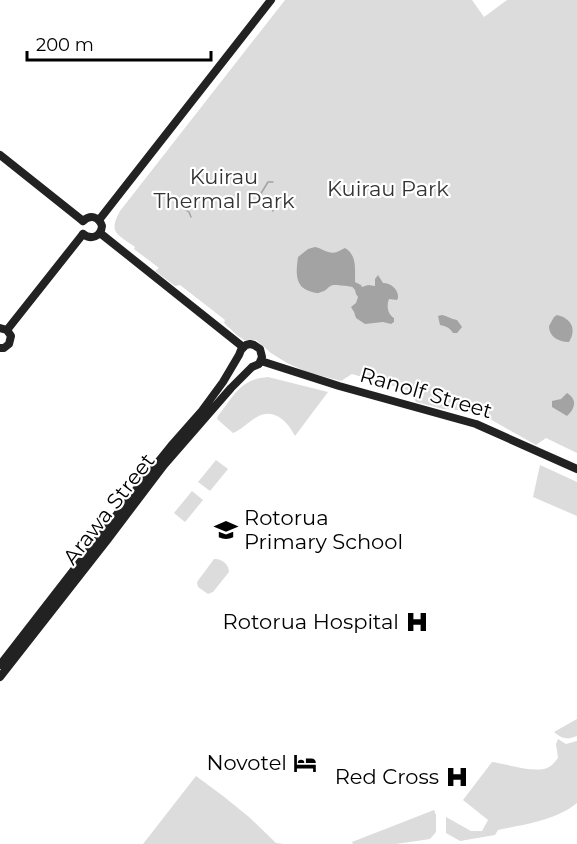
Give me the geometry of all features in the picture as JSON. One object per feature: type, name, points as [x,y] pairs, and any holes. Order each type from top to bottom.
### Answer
[{"type":"main road","points":[[99,220],[272,0]]},
{"type":"main road","points":[[0,155],[83,220]]},
{"type":"main road","points":[[90,217],[99,220],[102,226],[100,233],[92,238],[83,234],[81,227],[83,220],[90,217]]},
{"type":"main road","points":[[100,233],[241,351]]},
{"type":"main road","points":[[0,348],[7,346],[11,336],[3,329],[83,234]]},
{"type":"main road","points":[[250,344],[257,346],[262,353],[261,361],[255,366],[248,367],[241,362],[241,351],[250,344]]},
{"type":"main road","name":"Arawa Street","points":[[0,665],[171,446],[201,412],[223,382],[241,351]]},
{"type":"main road","name":"Ranolf Street","points":[[261,361],[339,387],[476,424],[577,469]]},
{"type":"main road","name":"Arawa Street","points":[[0,677],[164,465],[252,367]]},
{"type":"green space","name":"Kuirau Park","points":[[285,0],[472,0],[484,17],[507,0],[577,0],[577,453],[546,438],[536,445],[488,418],[416,402],[410,391],[352,374],[341,381],[307,372],[287,363],[256,340],[244,340],[238,336],[224,323],[225,320],[180,285],[175,286],[155,271],[159,268],[116,232],[116,218],[120,211]]},
{"type":"green space","points":[[268,377],[328,392],[295,436],[284,421],[275,415],[263,414],[233,433],[217,419],[233,395],[244,385],[258,378]]},
{"type":"green space","points":[[216,460],[228,469],[210,491],[198,482]]},
{"type":"green space","points":[[540,465],[577,482],[577,516],[533,497]]},
{"type":"green space","points":[[192,491],[203,500],[185,522],[174,513]]},
{"type":"green space","points":[[214,559],[224,563],[229,572],[213,592],[208,594],[198,587],[197,582]]},
{"type":"green space","points":[[577,719],[577,736],[565,738],[554,732]]},
{"type":"green space","points":[[558,739],[566,744],[577,741],[577,803],[549,818],[498,830],[495,835],[460,841],[446,833],[446,817],[471,831],[482,831],[488,820],[463,800],[492,762],[527,769],[547,768],[558,758],[556,744]]},
{"type":"green space","points":[[196,776],[249,817],[276,843],[284,844],[143,844]]},
{"type":"green space","points":[[434,810],[436,832],[430,839],[396,844],[353,844],[352,842]]},
{"type":"shaded area","points":[[315,247],[331,253],[345,248],[349,251],[354,263],[355,282],[362,287],[375,286],[375,279],[378,275],[383,283],[394,288],[398,298],[397,300],[389,299],[388,307],[394,322],[365,324],[356,318],[351,307],[356,303],[358,297],[352,287],[333,285],[318,293],[302,287],[297,274],[298,257],[308,249]]},
{"type":"shaded area","points":[[442,315],[457,320],[462,327],[457,333],[440,325],[438,316]]},
{"type":"shaded area","points":[[557,315],[569,321],[571,325],[572,333],[569,342],[558,340],[549,330],[549,326]]},
{"type":"shaded area","points":[[567,393],[574,404],[567,416],[552,407],[552,401],[561,399]]},
{"type":"waterway","points":[[260,195],[268,182],[273,182]]},
{"type":"waterway","points":[[264,199],[273,211]]},
{"type":"waterway","points":[[177,204],[189,212],[191,217]]},
{"type":"place","name":"Rotorua Primary School","points":[[226,530]]},
{"type":"place","name":"Rotorua Hospital","points":[[417,622]]},
{"type":"place","name":"Novotel","points":[[305,763]]},
{"type":"place","name":"Red Cross","points":[[457,777]]},
{"type":"park label","name":"Kuirau Thermal Park","points":[[224,189]]}]
